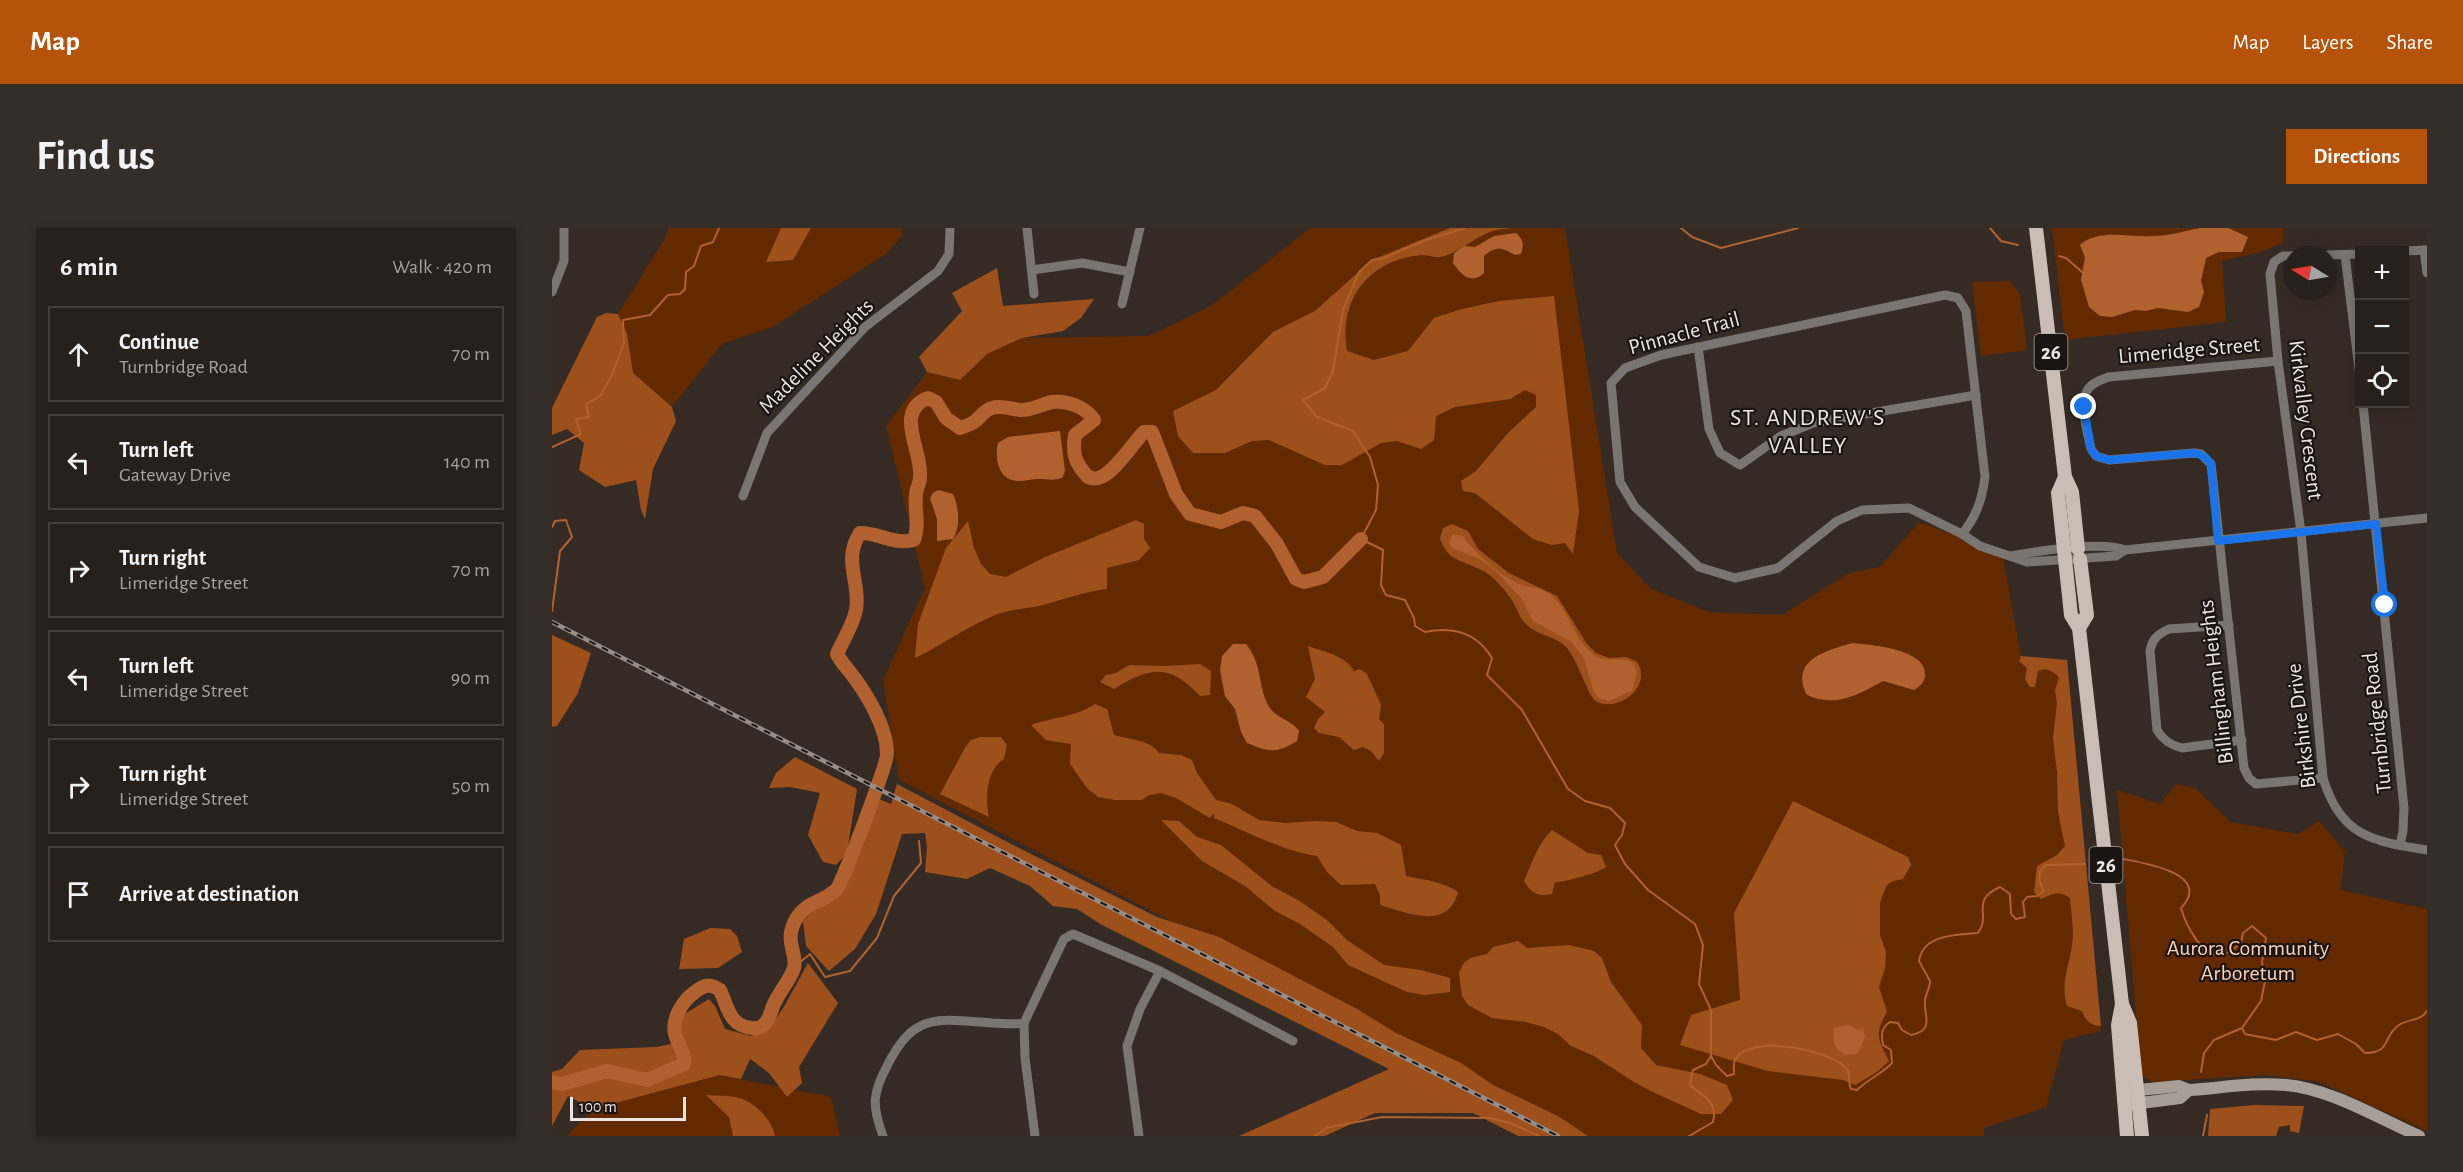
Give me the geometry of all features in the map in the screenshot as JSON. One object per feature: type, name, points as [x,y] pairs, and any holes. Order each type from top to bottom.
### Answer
[{"type":"main road","name":"26","points":[[2036,228],[2065,477],[2072,492],[2087,615],[2079,628]]},
{"type":"main road","name":"26","points":[[2065,477],[2058,493],[2071,615],[2079,628],[2122,1004],[2130,1023],[2131,1096],[2127,1136]]},
{"type":"main road","points":[[2131,1096],[2180,1098],[2189,1090],[2260,1084],[2286,1085],[2310,1089],[2419,1136]]},
{"type":"main road","name":"26","points":[[2131,1096],[2142,1136]]},
{"type":"street","points":[[552,291],[564,261],[564,228]]},
{"type":"street","name":"Madeline Heights","points":[[743,496],[767,434],[865,327],[938,271],[949,254],[950,228]]},
{"type":"street","points":[[1027,228],[1034,294]]},
{"type":"street","points":[[1122,304],[1140,228]]},
{"type":"street","points":[[2409,251],[2426,250],[2427,273]]},
{"type":"street","points":[[2337,255],[2355,254]]},
{"type":"street","points":[[2345,255],[2357,354]]},
{"type":"street","name":"Kirkvalley Crescent","points":[[2283,256],[2274,262],[2270,274],[2278,361],[2301,532]]},
{"type":"street","points":[[1032,270],[1082,263],[1130,272]]},
{"type":"street","name":"Pinnacle Trail","points":[[1962,534],[1973,521],[1982,500],[1985,477],[1966,311],[1958,298],[1945,295],[1661,355],[1625,369],[1611,383],[1620,482],[1635,507],[1699,567],[1735,578],[1778,568],[1837,521],[1862,510],[1909,508],[1962,534],[1980,546],[2011,556],[2079,554],[2116,556],[2125,550],[2427,518]]},
{"type":"street","points":[[1698,347],[1709,429],[1720,453],[1740,465],[1781,436],[1813,423],[1976,395]]},
{"type":"street","name":"Limeridge Street","points":[[2218,541],[2211,464],[2207,459],[2201,454],[2194,453],[2109,460],[2096,456],[2091,449],[2084,407],[2085,396],[2094,382],[2109,377],[2278,361]]},
{"type":"street","name":"Turnbridge Road","points":[[2363,408],[2404,808],[2400,845]]},
{"type":"street","name":"Birkshire Drive","points":[[2301,532],[2323,778],[2330,799],[2348,824],[2376,841],[2427,850]]},
{"type":"street","name":"Billingham Heights","points":[[2218,541],[2244,768],[2249,778],[2256,784],[2323,778]]},
{"type":"street","points":[[2229,626],[2169,629],[2160,633],[2152,641],[2150,651],[2157,730],[2163,739],[2173,746],[2182,748],[2242,740]]},
{"type":"street","points":[[1035,1136],[1026,1067],[1024,1023],[1064,939],[1072,933],[1160,971],[1293,1041]]},
{"type":"street","points":[[1138,1136],[1127,1046],[1140,1009],[1160,971]]},
{"type":"street","points":[[883,1136],[873,1103],[877,1086],[887,1064],[907,1033],[920,1024],[938,1022],[1024,1023]]},
{"type":"green space","points":[[669,228],[903,228],[901,237],[887,253],[773,327],[722,344],[672,407],[633,373],[618,314]]},
{"type":"green space","points":[[1310,228],[1565,228],[1617,553],[1650,588],[1709,612],[1782,615],[1849,573],[1880,567],[1919,522],[2002,553],[2021,656],[2067,660],[2101,1031],[2064,1040],[2046,1107],[1984,1128],[1984,1136],[1565,1136],[1436,1059],[899,780],[883,680],[925,588],[886,426],[927,372],[960,380],[987,354],[1022,338],[1148,336],[1211,306]]},
{"type":"green space","points":[[2052,228],[2283,228],[2283,243],[2257,253],[2222,261],[2226,322],[2065,340]]},
{"type":"green space","points":[[2010,281],[2020,294],[2027,350],[1981,356],[1972,282]]},
{"type":"green space","name":"Aurora Community Arboretum","points":[[2176,784],[2195,788],[2231,822],[2298,834],[2319,821],[2345,851],[2341,890],[2427,909],[2427,1131],[2317,1081],[2265,1075],[2152,1082],[2141,1075],[2117,790],[2160,804]]},
{"type":"green space","points":[[720,1075],[831,1097],[840,1136],[567,1136],[593,1109]]},
{"type":"shaded area","points":[[781,228],[811,228],[793,260],[766,262]]},
{"type":"shaded area","points":[[1450,228],[1513,228],[1490,232],[1446,256],[1422,255],[1403,258],[1373,274],[1361,285],[1347,315],[1345,332],[1347,351],[1374,360],[1408,351],[1434,318],[1499,301],[1554,296],[1579,511],[1573,554],[1565,543],[1552,545],[1533,539],[1475,493],[1463,491],[1461,481],[1476,471],[1508,433],[1536,407],[1536,395],[1525,390],[1510,399],[1455,407],[1436,416],[1434,440],[1421,449],[1397,441],[1381,443],[1342,465],[1325,465],[1269,440],[1252,441],[1225,453],[1193,453],[1178,436],[1173,411],[1216,390],[1273,332],[1315,311],[1372,260]]},
{"type":"shaded area","points":[[2200,228],[2228,228],[2248,237],[2242,252],[2219,252],[2206,258],[2201,281],[2204,292],[2199,307],[2188,312],[2158,308],[2146,311],[2135,310],[2112,317],[2100,316],[2089,307],[2081,280],[2085,257],[2080,245],[2106,235],[2159,236]]},
{"type":"shaded area","points":[[1516,233],[1523,243],[1521,254],[1515,255],[1500,249],[1492,250],[1484,256],[1484,273],[1479,277],[1467,277],[1453,263],[1454,253],[1464,246],[1475,247],[1494,236]]},
{"type":"shaded area","points":[[997,268],[1003,306],[1094,299],[1081,318],[1063,331],[1022,338],[987,354],[960,380],[927,372],[919,357],[962,311],[952,293]]},
{"type":"shaded area","points":[[606,313],[618,314],[627,334],[633,373],[672,407],[676,421],[653,469],[645,519],[641,510],[636,480],[605,487],[579,470],[584,443],[567,429],[552,435],[552,408],[597,317]]},
{"type":"shaded area","points":[[1060,431],[1065,471],[1062,478],[1020,481],[1007,478],[1003,474],[997,456],[998,443],[1008,437]]},
{"type":"shaded area","points":[[938,490],[953,494],[955,499],[958,522],[953,539],[937,541],[937,519],[930,498]]},
{"type":"shaded area","points":[[1136,520],[1144,524],[1144,539],[1150,548],[1139,560],[1107,568],[1107,589],[999,614],[973,625],[915,658],[918,624],[946,548],[968,521],[974,548],[981,564],[990,574],[1006,577],[1043,558]]},
{"type":"shaded area","points":[[1452,524],[1468,531],[1478,549],[1509,573],[1557,596],[1587,644],[1596,653],[1609,658],[1627,657],[1637,662],[1641,671],[1641,680],[1631,695],[1615,703],[1597,702],[1586,686],[1575,660],[1562,643],[1531,629],[1497,581],[1478,568],[1448,553],[1440,538],[1443,528]]},
{"type":"shaded area","points":[[1453,534],[1463,536],[1481,557],[1515,582],[1549,593],[1563,610],[1587,649],[1598,658],[1633,663],[1637,672],[1632,691],[1609,701],[1598,698],[1593,690],[1584,658],[1570,641],[1533,621],[1521,598],[1497,572],[1480,559],[1452,548],[1449,542]]},
{"type":"shaded area","points":[[552,635],[591,653],[578,693],[557,726],[552,727]]},
{"type":"shaded area","points":[[1853,643],[1885,647],[1909,654],[1924,667],[1924,681],[1914,690],[1883,681],[1855,695],[1837,700],[1818,699],[1807,695],[1803,673],[1813,658]]},
{"type":"shaded area","points":[[1233,644],[1246,644],[1258,667],[1269,707],[1296,727],[1299,731],[1297,741],[1278,750],[1247,743],[1241,732],[1235,709],[1225,696],[1220,670],[1222,656]]},
{"type":"shaded area","points":[[1308,646],[1334,655],[1345,661],[1354,671],[1360,669],[1367,674],[1381,705],[1379,719],[1384,724],[1384,753],[1379,761],[1371,751],[1363,747],[1354,750],[1339,737],[1319,733],[1314,728],[1318,719],[1325,712],[1306,697],[1315,679]]},
{"type":"shaded area","points":[[2021,656],[2067,660],[2101,1026],[2089,1022],[2082,1011],[2067,1006],[2064,988],[2073,936],[2070,898],[2059,893],[2041,899],[2034,892],[2037,866],[2057,855],[2065,846],[2058,812],[2053,738],[2057,703],[2055,690],[2059,678],[2050,670],[2044,669],[2038,671],[2035,687],[2030,687],[2025,679],[2027,668],[2019,661]]},
{"type":"shaded area","points":[[1200,664],[1211,671],[1210,695],[1200,696],[1179,678],[1160,672],[1139,676],[1114,689],[1100,682],[1106,675],[1116,673],[1129,665]]},
{"type":"shaded area","points":[[1095,704],[1107,709],[1114,735],[1145,742],[1159,753],[1181,755],[1192,760],[1197,773],[1216,800],[1232,804],[1259,820],[1286,823],[1336,822],[1357,831],[1377,833],[1401,845],[1406,876],[1433,881],[1452,888],[1458,892],[1453,904],[1446,912],[1436,915],[1414,915],[1403,912],[1380,905],[1380,895],[1375,884],[1341,885],[1327,872],[1317,856],[1290,850],[1264,840],[1214,818],[1214,813],[1210,818],[1176,798],[1161,793],[1149,795],[1142,800],[1115,800],[1098,797],[1087,788],[1070,764],[1071,744],[1046,740],[1031,725],[1072,714]]},
{"type":"shaded area","points":[[980,737],[1001,737],[1007,745],[1004,759],[994,770],[988,785],[989,817],[940,794],[965,748],[971,740]]},
{"type":"shaded area","points":[[795,757],[857,789],[847,853],[836,865],[823,862],[808,835],[820,793],[790,787],[769,788],[776,773]]},
{"type":"shaded area","points":[[897,784],[1157,917],[1219,937],[1357,1009],[1396,1033],[1461,1063],[1493,1085],[1558,1116],[1588,1136],[1518,1136],[1473,1113],[1375,1113],[1325,1136],[1239,1136],[1389,1069],[1102,925],[1077,909],[1053,906],[1030,886],[990,868],[967,879],[925,872],[927,847],[925,833],[902,834],[876,914],[855,949],[829,971],[806,946],[803,921],[845,878],[873,806],[879,799],[891,804]]},
{"type":"shaded area","points":[[1793,801],[1908,857],[1911,865],[1903,879],[1893,881],[1886,886],[1880,903],[1880,935],[1886,952],[1885,968],[1879,987],[1887,1012],[1880,1026],[1879,1037],[1889,1061],[1877,1072],[1855,1085],[1843,1080],[1768,1071],[1680,1045],[1691,1015],[1740,1000],[1734,913]]},
{"type":"shaded area","points":[[1161,820],[1179,821],[1197,837],[1221,845],[1273,887],[1298,900],[1327,920],[1347,940],[1384,965],[1421,970],[1450,978],[1450,992],[1425,995],[1407,992],[1348,965],[1333,947],[1300,924],[1275,911],[1245,886],[1202,861]]},
{"type":"shaded area","points":[[1552,830],[1588,853],[1601,855],[1606,867],[1582,877],[1555,882],[1552,894],[1542,895],[1529,889],[1524,881],[1539,847]]},
{"type":"shaded area","points":[[710,928],[730,929],[737,936],[742,952],[718,968],[679,969],[684,939]]},
{"type":"shaded area","points":[[1518,941],[1527,948],[1569,945],[1594,951],[1602,958],[1611,982],[1642,1025],[1641,1048],[1656,1065],[1700,1074],[1727,1085],[1733,1100],[1721,1114],[1701,1114],[1634,1082],[1594,1056],[1571,1046],[1558,1034],[1544,1027],[1526,1022],[1492,1018],[1468,1005],[1462,996],[1459,973],[1463,964],[1470,958],[1487,954],[1493,947]]},
{"type":"shaded area","points":[[808,963],[838,1003],[799,1067],[802,1083],[787,1097],[769,1073],[750,1059],[741,1079],[720,1075],[593,1109],[568,1096],[552,1126],[552,1072],[562,1069],[580,1050],[656,1047],[681,1042],[680,1017],[709,999],[715,1006],[725,1029],[751,1036],[771,1026]]},
{"type":"shaded area","points":[[1849,1025],[1858,1030],[1863,1029],[1865,1038],[1857,1054],[1845,1055],[1835,1044],[1834,1028]]},
{"type":"shaded area","points":[[706,1095],[732,1096],[755,1106],[770,1123],[775,1136],[733,1136],[729,1117]]},
{"type":"shaded area","points":[[2255,1105],[2304,1106],[2299,1133],[2290,1131],[2290,1125],[2279,1127],[2276,1136],[2208,1136],[2210,1109]]},
{"type":"waterway","points":[[552,447],[581,434],[576,419],[589,417],[586,404],[600,396],[611,377],[624,343],[623,320],[650,315],[668,295],[680,294],[685,289],[686,272],[694,266],[701,246],[713,242],[719,228]]},
{"type":"waterway","points":[[1465,228],[1423,241],[1384,258],[1372,260],[1359,272],[1343,310],[1333,371],[1325,388],[1303,400],[1317,417],[1353,431],[1370,457],[1378,485],[1376,510],[1361,539],[1383,550],[1381,585],[1386,595],[1405,600],[1414,618],[1415,626],[1425,632],[1445,630],[1463,633],[1472,637],[1486,649],[1492,658],[1487,675],[1522,710],[1568,789],[1585,801],[1610,808],[1625,823],[1622,835],[1615,845],[1625,864],[1648,890],[1695,924],[1703,945],[1699,984],[1711,1010],[1711,1056],[1706,1064],[1693,1070],[1690,1085],[1709,1100],[1714,1115],[1713,1122],[1689,1136]]},
{"type":"waterway","points":[[1681,228],[1692,237],[1721,248],[1798,228]]},
{"type":"waterway","points":[[1990,228],[2001,241],[2018,245]]},
{"type":"waterway","points":[[2059,256],[2066,258],[2082,272]]},
{"type":"waterway","points":[[552,1082],[562,1084],[607,1071],[647,1080],[684,1064],[683,1054],[676,1037],[676,1018],[686,1001],[704,986],[713,986],[720,990],[730,1015],[738,1024],[757,1028],[768,1019],[794,968],[792,927],[800,913],[836,890],[840,883],[885,763],[886,744],[880,722],[863,690],[837,654],[855,616],[857,600],[852,553],[860,533],[899,541],[914,540],[917,529],[916,493],[920,479],[920,467],[911,422],[912,412],[918,404],[928,398],[936,402],[946,418],[960,428],[972,423],[987,410],[996,407],[1024,410],[1058,402],[1076,405],[1091,415],[1094,420],[1075,435],[1074,448],[1080,467],[1088,477],[1093,478],[1104,476],[1144,432],[1152,432],[1176,494],[1190,514],[1221,522],[1243,513],[1255,516],[1277,544],[1296,579],[1304,582],[1323,577],[1361,539]]},
{"type":"waterway","points":[[552,527],[555,521],[566,520],[572,537],[560,551],[552,611]]},
{"type":"waterway","points":[[794,967],[810,954],[825,977],[850,971],[877,938],[894,896],[921,863],[919,841]]},
{"type":"waterway","points":[[2123,859],[2159,867],[2183,879],[2189,887],[2189,896],[2181,908],[2190,930],[2207,951],[2221,955],[2229,952],[2241,943],[2243,933],[2252,926],[2266,938],[2262,962],[2265,981],[2261,1001],[2242,1028],[2214,1040],[2204,1053],[2201,1072]]},
{"type":"waterway","points":[[1711,1056],[1727,1076],[1734,1074],[1734,1061],[1743,1052],[1756,1047],[1789,1047],[1806,1050],[1823,1055],[1845,1067],[1851,1089],[1857,1090],[1892,1063],[1891,1050],[1883,1045],[1882,1041],[1882,1032],[1887,1024],[1898,1023],[1902,1030],[1911,1035],[1919,1033],[1926,1026],[1925,1000],[1930,981],[1919,961],[1927,946],[1942,938],[1978,933],[1982,926],[1985,898],[2000,887],[2010,894],[2011,914],[2016,919],[2025,917],[2023,902],[2027,897],[2037,896],[2044,891],[2039,877],[2046,865],[2085,864]]},
{"type":"waterway","points":[[2242,1028],[2245,1034],[2276,1040],[2296,1032],[2317,1040],[2338,1034],[2356,1044],[2365,1053],[2379,1050],[2394,1029],[2403,1023],[2421,1017],[2427,1011]]},
{"type":"waterway","points":[[2203,1136],[2207,1115]]},
{"type":"waterway","points":[[1315,1136],[1326,1128],[1382,1117],[1490,1118],[1510,1123],[1539,1136]]},
{"type":"railway","points":[[552,622],[1558,1136]]},
{"type":"district","name":"ST. ANDREW'S VALLEY","points":[[1808,432]]},
{"type":"route","points":[[2084,407],[2091,449],[2096,456],[2102,459],[2194,453],[2201,454],[2207,459],[2211,464],[2218,541],[2376,524],[2385,605]]}]
